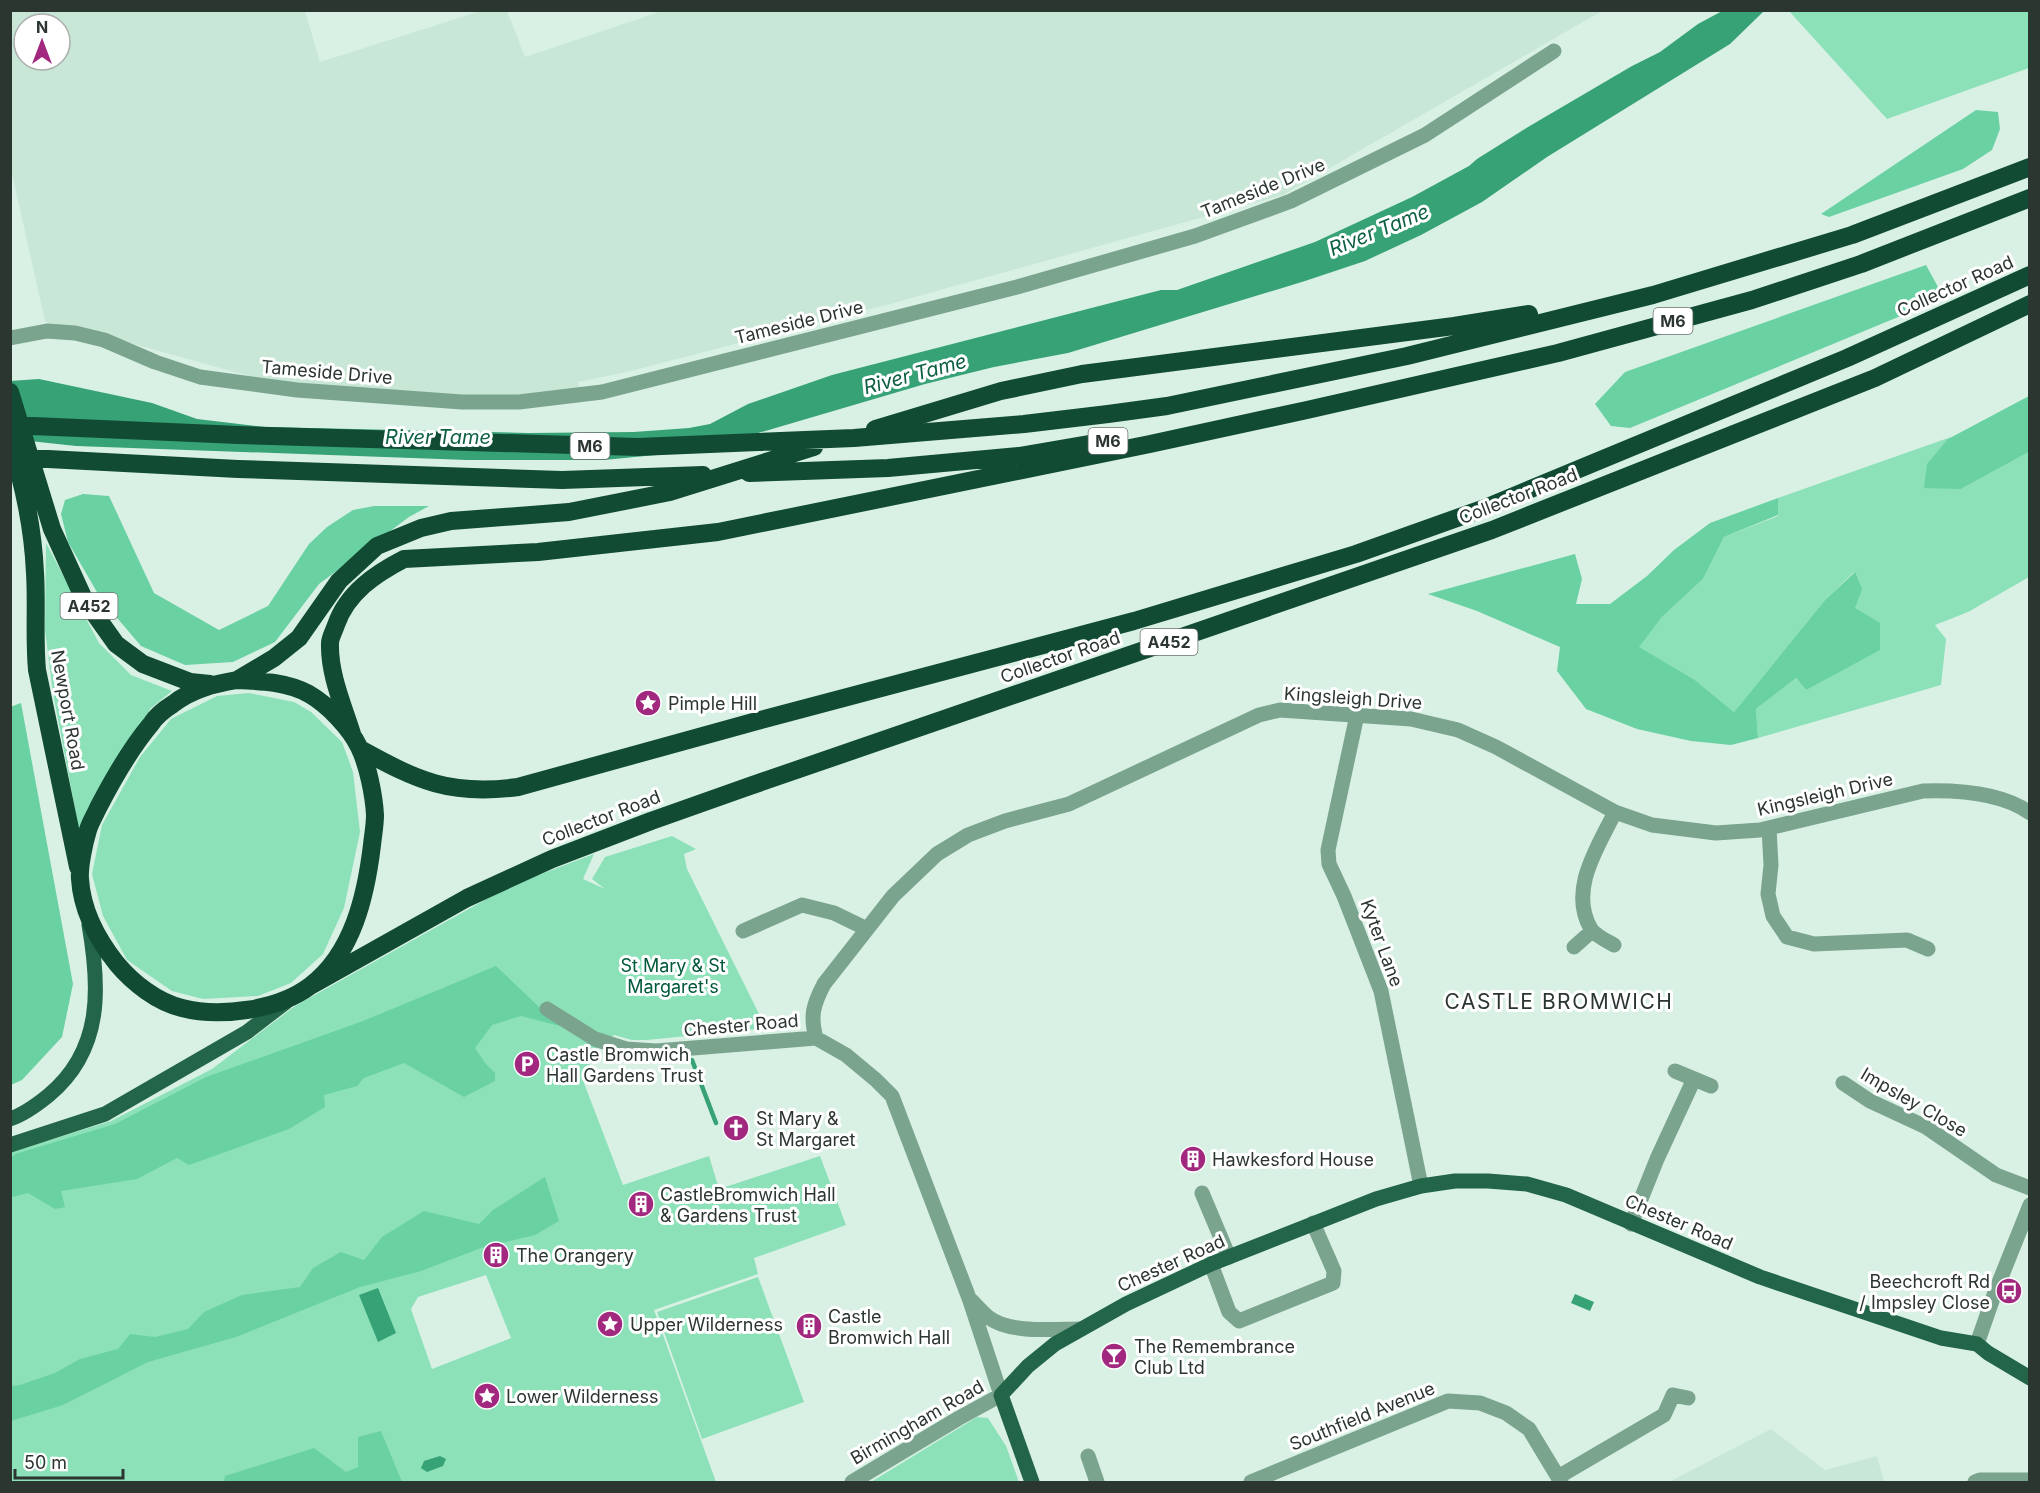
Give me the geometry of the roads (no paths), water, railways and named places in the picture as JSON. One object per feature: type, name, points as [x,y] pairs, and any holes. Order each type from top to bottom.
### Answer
[{"type":"highway","name":"M6","points":[[10,425],[238,435],[638,447],[854,438],[1024,424],[1167,406],[1407,356],[1653,295],[1852,235],[2030,167]]},
{"type":"highway","name":"M6","points":[[21,464],[562,480],[888,468],[1019,456],[1164,431],[1307,410],[1558,353],[1752,300],[1862,264],[2030,198]]},
{"type":"highway","name":"Collector Road","points":[[356,742],[415,778],[456,789],[489,791],[518,787],[1134,621],[1356,554],[1485,508],[1847,358],[2030,275]]},
{"type":"highway","points":[[237,680],[274,658],[299,638],[339,581],[377,546],[421,528],[451,521],[569,512],[670,492],[1001,391],[1082,374],[1454,326],[1653,295]]},
{"type":"highway","name":"Collector Road","points":[[312,985],[467,898],[552,859],[768,779],[1492,530],[1875,378],[2030,304]]},
{"type":"highway","name":"Newport Road","points":[[10,392],[31,526],[35,573],[34,640],[37,670],[88,919]]},
{"type":"highway","points":[[88,919],[110,955],[126,975],[147,992],[181,1008],[224,1013],[261,1007],[296,995],[312,985],[333,962],[349,937],[360,909],[370,860],[375,815],[368,774],[335,681],[330,642],[339,615],[362,585],[404,559],[537,552],[718,532],[1307,410]]},
{"type":"highway","name":"Newport Road","points":[[10,442],[84,599],[117,644],[143,664],[169,676],[190,682],[212,684]]},
{"type":"highway","points":[[80,878],[88,828],[115,779],[152,722],[182,698],[212,684],[237,680],[273,682],[309,694],[323,704],[356,742]]},
{"type":"main road","points":[[10,1119],[36,1105],[56,1089],[70,1073],[91,1033],[97,996],[95,958],[88,919]]},
{"type":"main road","points":[[10,1145],[105,1114],[247,1032],[296,995]]},
{"type":"main road","name":"Chester Road","points":[[1001,1395],[1028,1366],[1055,1344],[1126,1304],[1211,1264],[1376,1199],[1421,1186],[1455,1181],[1527,1184],[1566,1195],[1760,1277],[1941,1338],[1977,1344],[2030,1378]]},
{"type":"main road","points":[[1001,1395],[1032,1482]]},
{"type":"street","name":"Tameside Drive","points":[[10,338],[47,331],[75,333],[104,340],[155,362],[200,377],[297,390],[462,402],[519,402],[602,392],[1017,287],[1195,236],[1291,201],[1425,135],[1554,51]]},
{"type":"street","name":"Kingsleigh Drive","points":[[816,1038],[812,1021],[816,1000],[824,984],[893,896],[938,854],[968,835],[1005,821],[1069,804],[1259,715],[1280,710],[1412,719],[1458,730],[1496,747],[1615,812],[1652,825],[1716,833],[1769,828],[1923,791],[1950,790],[1989,795],[2030,813]]},
{"type":"street","name":"Kyter Lane","points":[[1357,715],[1328,850],[1329,864],[1381,991],[1421,1186]]},
{"type":"street","points":[[1614,945],[1592,931],[1583,909],[1583,887],[1589,866],[1615,812]]},
{"type":"street","points":[[1769,828],[1771,865],[1768,894],[1773,916],[1787,937],[1814,944],[1907,940],[1929,949]]},
{"type":"street","points":[[743,931],[802,905],[827,911],[867,929]]},
{"type":"street","points":[[1574,947],[1592,931]]},
{"type":"street","name":"Chester Road","points":[[547,1010],[595,1039],[626,1049],[656,1051],[816,1038],[846,1055],[892,1096],[969,1298],[1001,1395]]},
{"type":"street","points":[[1675,1071],[1711,1086]]},
{"type":"street","points":[[1631,1224],[1657,1159],[1694,1079]]},
{"type":"street","name":"Impsley Close","points":[[1843,1083],[1870,1101],[1926,1127],[1996,1174],[2030,1188]]},
{"type":"street","points":[[1202,1193],[1229,1257]]},
{"type":"street","points":[[1977,1344],[2030,1205]]},
{"type":"street","points":[[1211,1264],[1229,1312],[1239,1321],[1333,1283],[1334,1271],[1313,1223]]},
{"type":"street","points":[[969,1298],[990,1319],[1009,1326],[1034,1329],[1080,1329]]},
{"type":"street","name":"Birmingham Road","points":[[852,1482],[1001,1395]]},
{"type":"street","points":[[1559,1480],[1664,1415],[1673,1395],[1688,1398]]},
{"type":"street","name":"Southfield Avenue","points":[[1251,1482],[1282,1476],[1448,1401],[1480,1403],[1506,1413],[1529,1429],[1559,1480]]},
{"type":"street","points":[[1088,1456],[1097,1482]]},
{"type":"street","points":[[1974,1482],[2030,1480]]},
{"type":"water","name":"River Tame","points":[[1724,10],[1764,11],[1730,44],[1547,157],[1482,202],[1421,235],[1365,261],[1068,353],[994,367],[925,384],[697,451],[604,460],[467,460],[76,446],[11,439],[10,381],[39,379],[152,403],[197,419],[265,427],[528,433],[634,432],[710,424],[748,404],[832,375],[1161,290],[1177,290],[1315,242],[1412,197],[1469,166],[1528,127],[1660,52],[1698,24]]},
{"type":"water","points":[[378,1288],[396,1333],[378,1342],[359,1295]]},
{"type":"water","points":[[1575,1294],[1594,1302],[1590,1311],[1571,1303]]},
{"type":"water","points":[[440,1456],[446,1459],[443,1466],[427,1472],[421,1468],[424,1461]]},
{"type":"waterway","points":[[692,1060],[716,1123]]},
{"type":"place","name":"Pimple Hill","points":[[648,703]]},
{"type":"place","name":"Castle Bromwich Hall Gardens Trust","points":[[527,1064]]},
{"type":"place","name":"St Mary & St Margaret","points":[[736,1128]]},
{"type":"place","name":"Hawkesford House","points":[[1193,1159]]},
{"type":"place","name":"CastleBromwich Hall & Gardens Trust","points":[[641,1204]]},
{"type":"place","name":"The Orangery","points":[[496,1255]]},
{"type":"place","name":"Beechcroft Rd / Impsley Close","points":[[2009,1291]]},
{"type":"place","name":"Upper Wilderness","points":[[610,1324]]},
{"type":"place","name":"Castle Bromwich Hall","points":[[809,1326]]},
{"type":"place","name":"The Remembrance Club Ltd","points":[[1114,1356]]},
{"type":"place","name":"Lower Wilderness","points":[[487,1396]]},
{"type":"district","name":"CASTLE BROMWICH","points":[[1559,1001]]},
{"type":"park label","name":"St Mary & St Margaret's","points":[[673,975]]}]
